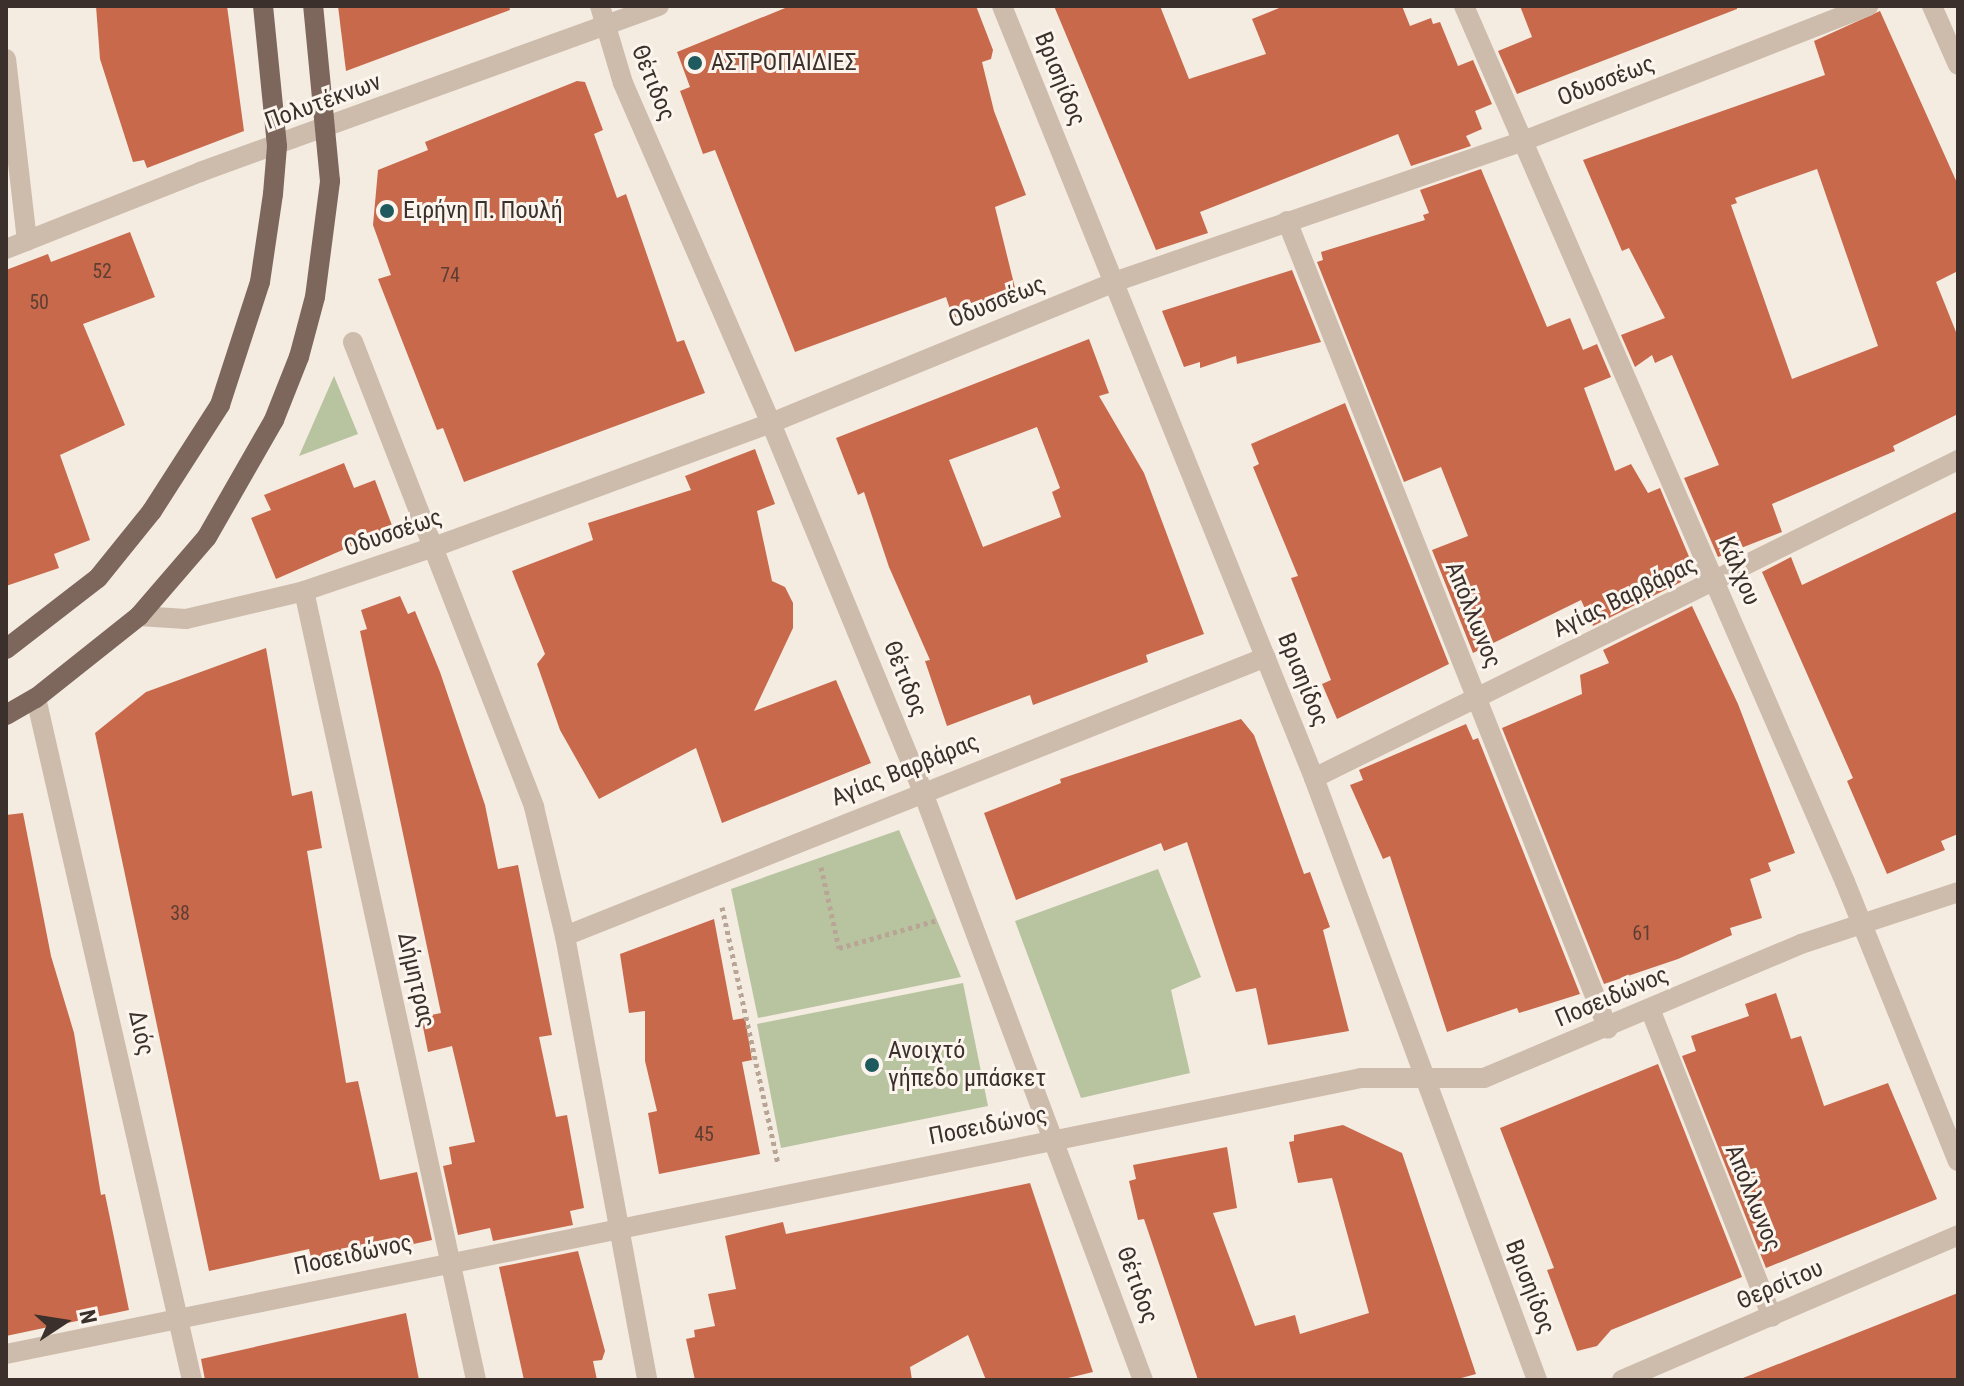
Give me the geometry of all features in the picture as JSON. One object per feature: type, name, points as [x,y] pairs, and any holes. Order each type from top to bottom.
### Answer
[{"type":"main road","points":[[6,649],[98,578],[161,499],[220,405],[260,282],[277,146],[263,6]]},
{"type":"main road","points":[[6,715],[36,698],[139,616],[223,512],[274,420],[299,357],[315,297],[330,181],[328,128],[313,6]]},
{"type":"street","name":"Θέτιδος","points":[[600,6],[603,27],[623,83],[771,423],[922,790],[1057,1139],[1143,1380]]},
{"type":"street","name":"Πολυτέκνων","points":[[6,249],[659,6]]},
{"type":"street","name":"Βρισηίδος","points":[[1002,6],[1314,778],[1537,1380]]},
{"type":"street","name":"Κάλχου","points":[[1464,6],[1861,922],[1958,1161]]},
{"type":"street","name":"Οδυσσέως","points":[[139,616],[186,619],[304,591],[434,547],[771,423],[1114,282],[1521,142],[1868,6]]},
{"type":"street","points":[[1932,6],[1958,65]]},
{"type":"street","points":[[6,59],[27,241]]},
{"type":"street","name":"Απόλλωνος","points":[[1287,221],[1608,1029]]},
{"type":"street","points":[[353,342],[534,807],[565,936],[647,1380]]},
{"type":"street","name":"Αγίας Βαρβάρας","points":[[1314,778],[1958,460]]},
{"type":"street","name":"Δήμητρας","points":[[304,591],[476,1380]]},
{"type":"street","name":"Αγίας Βαρβάρας","points":[[565,936],[922,790],[1266,657]]},
{"type":"street","name":"Διός","points":[[36,698],[192,1380]]},
{"type":"street","name":"Ποσειδώνος","points":[[6,1354],[618,1226],[1361,1078],[1424,1081],[1484,1078],[1861,922],[1958,892]]},
{"type":"street","name":"Απόλλωνος","points":[[1650,1009],[1772,1317]]},
{"type":"street","name":"Θερσίτου","points":[[1622,1380],[1958,1235]]},
{"type":"path","points":[[825,884],[839,948],[969,912]]},
{"type":"path","points":[[724,915],[784,1193]]},
{"type":"green space","points":[[334,376],[358,434],[299,456]]},
{"type":"green space","points":[[899,830],[961,977],[758,1018],[731,889]]},
{"type":"green space","points":[[1158,869],[1201,977],[1171,990],[1190,1073],[1081,1098],[1015,921]]},
{"type":"green space","name":"Ανοιχτό γήπεδο μπάσκετ","points":[[963,983],[988,1106],[781,1148],[757,1024]]},
{"type":"building","points":[[96,6],[227,6],[244,131],[147,168],[144,160],[133,162],[100,59]]},
{"type":"building","points":[[338,6],[509,6],[510,10],[346,71]]},
{"type":"building","points":[[790,6],[976,6],[993,50],[991,59],[982,62],[994,111],[1026,195],[995,207],[1017,296],[953,318],[946,297],[795,352],[715,150],[703,154],[680,91],[690,87],[677,52]]},
{"type":"building","points":[[1054,6],[1160,6],[1189,79],[1266,54],[1252,19],[1284,6],[1402,6],[1410,26],[1431,18],[1433,24],[1440,22],[1458,66],[1473,60],[1492,104],[1475,111],[1482,129],[1466,136],[1471,146],[1411,166],[1398,134],[1200,212],[1208,233],[1156,250]]},
{"type":"building","points":[[1520,6],[1737,6],[1737,9],[1517,94],[1498,51],[1532,37]]},
{"type":"building","points":[[1880,11],[1958,185],[1958,271],[1936,282],[1958,337],[1958,414],[1893,446],[1895,451],[1772,504],[1782,532],[1718,557],[1684,478],[1719,465],[1672,355],[1655,363],[1652,355],[1635,367],[1621,335],[1665,318],[1629,248],[1622,251],[1583,160],[1825,75],[1814,41]],"holes":[[[1817,169],[1878,346],[1792,379],[1731,205],[1737,203],[1735,198]]]},
{"type":"building","points":[[577,81],[585,82],[603,130],[594,134],[617,198],[626,194],[677,342],[684,340],[705,393],[464,482],[443,428],[437,430],[378,279],[391,275],[373,225],[378,170],[428,150],[425,142]]},
{"type":"building","points":[[1481,169],[1547,327],[1570,318],[1583,350],[1597,344],[1611,377],[1584,388],[1615,471],[1631,464],[1648,493],[1660,488],[1693,566],[1680,571],[1681,582],[1593,626],[1581,600],[1473,653],[1432,550],[1468,536],[1441,467],[1404,482],[1317,262],[1323,260],[1321,252],[1425,220],[1423,215],[1429,213],[1420,190]]},
{"type":"building","points":[[130,232],[155,297],[83,324],[125,425],[60,455],[90,540],[54,554],[59,568],[6,586],[6,270],[48,254],[51,262]]},
{"type":"building","points":[[1292,270],[1321,342],[1237,364],[1236,356],[1200,368],[1200,362],[1184,367],[1162,311]]},
{"type":"building","points":[[1089,339],[1109,393],[1099,396],[1144,473],[1204,634],[1146,655],[1148,662],[1033,705],[1030,695],[947,726],[925,661],[930,660],[889,567],[864,492],[858,495],[836,438]],"holes":[[[1037,427],[1060,488],[1052,492],[1061,517],[983,547],[949,460]]]},
{"type":"building","points":[[1345,403],[1449,664],[1337,719],[1322,684],[1331,680],[1291,578],[1298,576],[1253,467],[1259,464],[1251,444]]},
{"type":"building","points":[[755,449],[775,504],[757,511],[772,581],[785,587],[793,603],[793,628],[754,711],[836,680],[871,763],[722,823],[696,748],[599,799],[560,730],[537,664],[545,654],[512,571],[593,540],[588,523],[691,490],[685,476]]},
{"type":"building","points":[[344,463],[354,488],[375,480],[393,528],[276,579],[251,518],[271,510],[264,495]]},
{"type":"building","points":[[1958,511],[1958,834],[1941,841],[1945,850],[1887,874],[1847,781],[1853,778],[1762,572],[1791,557],[1802,585]]},
{"type":"building","points":[[400,596],[408,614],[415,611],[440,672],[485,805],[498,869],[518,865],[552,1035],[539,1037],[556,1117],[567,1115],[584,1208],[570,1211],[573,1225],[493,1241],[490,1228],[458,1235],[443,1166],[452,1164],[449,1147],[475,1142],[452,1046],[428,1052],[421,1017],[441,1013],[360,631],[367,629],[361,610]]},
{"type":"building","points":[[1692,606],[1738,704],[1795,853],[1768,863],[1771,871],[1750,879],[1762,918],[1730,928],[1732,935],[1678,959],[1604,984],[1502,728],[1582,694],[1580,675],[1609,663],[1603,650]]},
{"type":"building","points":[[266,648],[292,796],[312,791],[322,848],[307,851],[346,1083],[358,1081],[380,1180],[417,1172],[432,1240],[313,1266],[309,1249],[209,1271],[95,733],[146,692]]},
{"type":"building","points":[[1241,719],[1254,735],[1304,874],[1310,872],[1330,927],[1323,930],[1349,1031],[1268,1045],[1256,988],[1236,992],[1187,842],[1164,851],[1161,843],[1016,900],[984,813],[1061,783],[1060,779]]},
{"type":"building","points":[[1466,724],[1473,740],[1478,738],[1580,994],[1519,1013],[1517,1008],[1447,1032],[1390,856],[1383,859],[1350,785],[1363,780],[1359,770]]},
{"type":"building","points":[[23,813],[51,956],[74,1033],[101,1195],[105,1194],[129,1310],[6,1336],[6,815]]},
{"type":"building","points":[[714,919],[733,1020],[745,1018],[752,1060],[742,1062],[760,1154],[659,1174],[648,1113],[657,1111],[645,1061],[645,1011],[629,1013],[620,954]]},
{"type":"building","points":[[1776,993],[1791,1039],[1801,1036],[1824,1106],[1888,1083],[1937,1199],[1766,1268],[1682,1056],[1696,1051],[1691,1036],[1749,1016],[1745,1004]]},
{"type":"building","points":[[1658,1064],[1742,1277],[1611,1330],[1597,1346],[1577,1351],[1547,1270],[1554,1268],[1500,1128]]},
{"type":"building","points":[[1343,1125],[1402,1153],[1476,1374],[1454,1380],[1198,1380],[1144,1219],[1138,1220],[1129,1181],[1136,1179],[1133,1165],[1227,1147],[1237,1208],[1213,1213],[1255,1326],[1295,1315],[1300,1334],[1369,1313],[1332,1178],[1298,1183],[1289,1142],[1294,1141],[1294,1135]]},
{"type":"building","points":[[1030,1183],[1093,1372],[1060,1380],[986,1380],[968,1335],[910,1367],[912,1380],[695,1380],[686,1339],[695,1337],[694,1330],[715,1326],[708,1294],[736,1289],[725,1236],[783,1222],[786,1234]]},
{"type":"building","points":[[578,1251],[605,1351],[602,1360],[593,1361],[597,1380],[524,1380],[499,1267]]},
{"type":"building","points":[[1958,1293],[1958,1380],[1743,1380],[1743,1378]]},
{"type":"building","points":[[406,1313],[419,1380],[205,1380],[201,1359]]},
{"type":"place","name":"ΑΣΤΡΟΠΑΙΔΙΕΣ","points":[[695,63]]},
{"type":"place","name":"Ειρήνη Π. Πουλή","points":[[387,211]]},
{"type":"place","name":"Ανοιχτό γήπεδο μπάσκετ","points":[[872,1065]]}]
